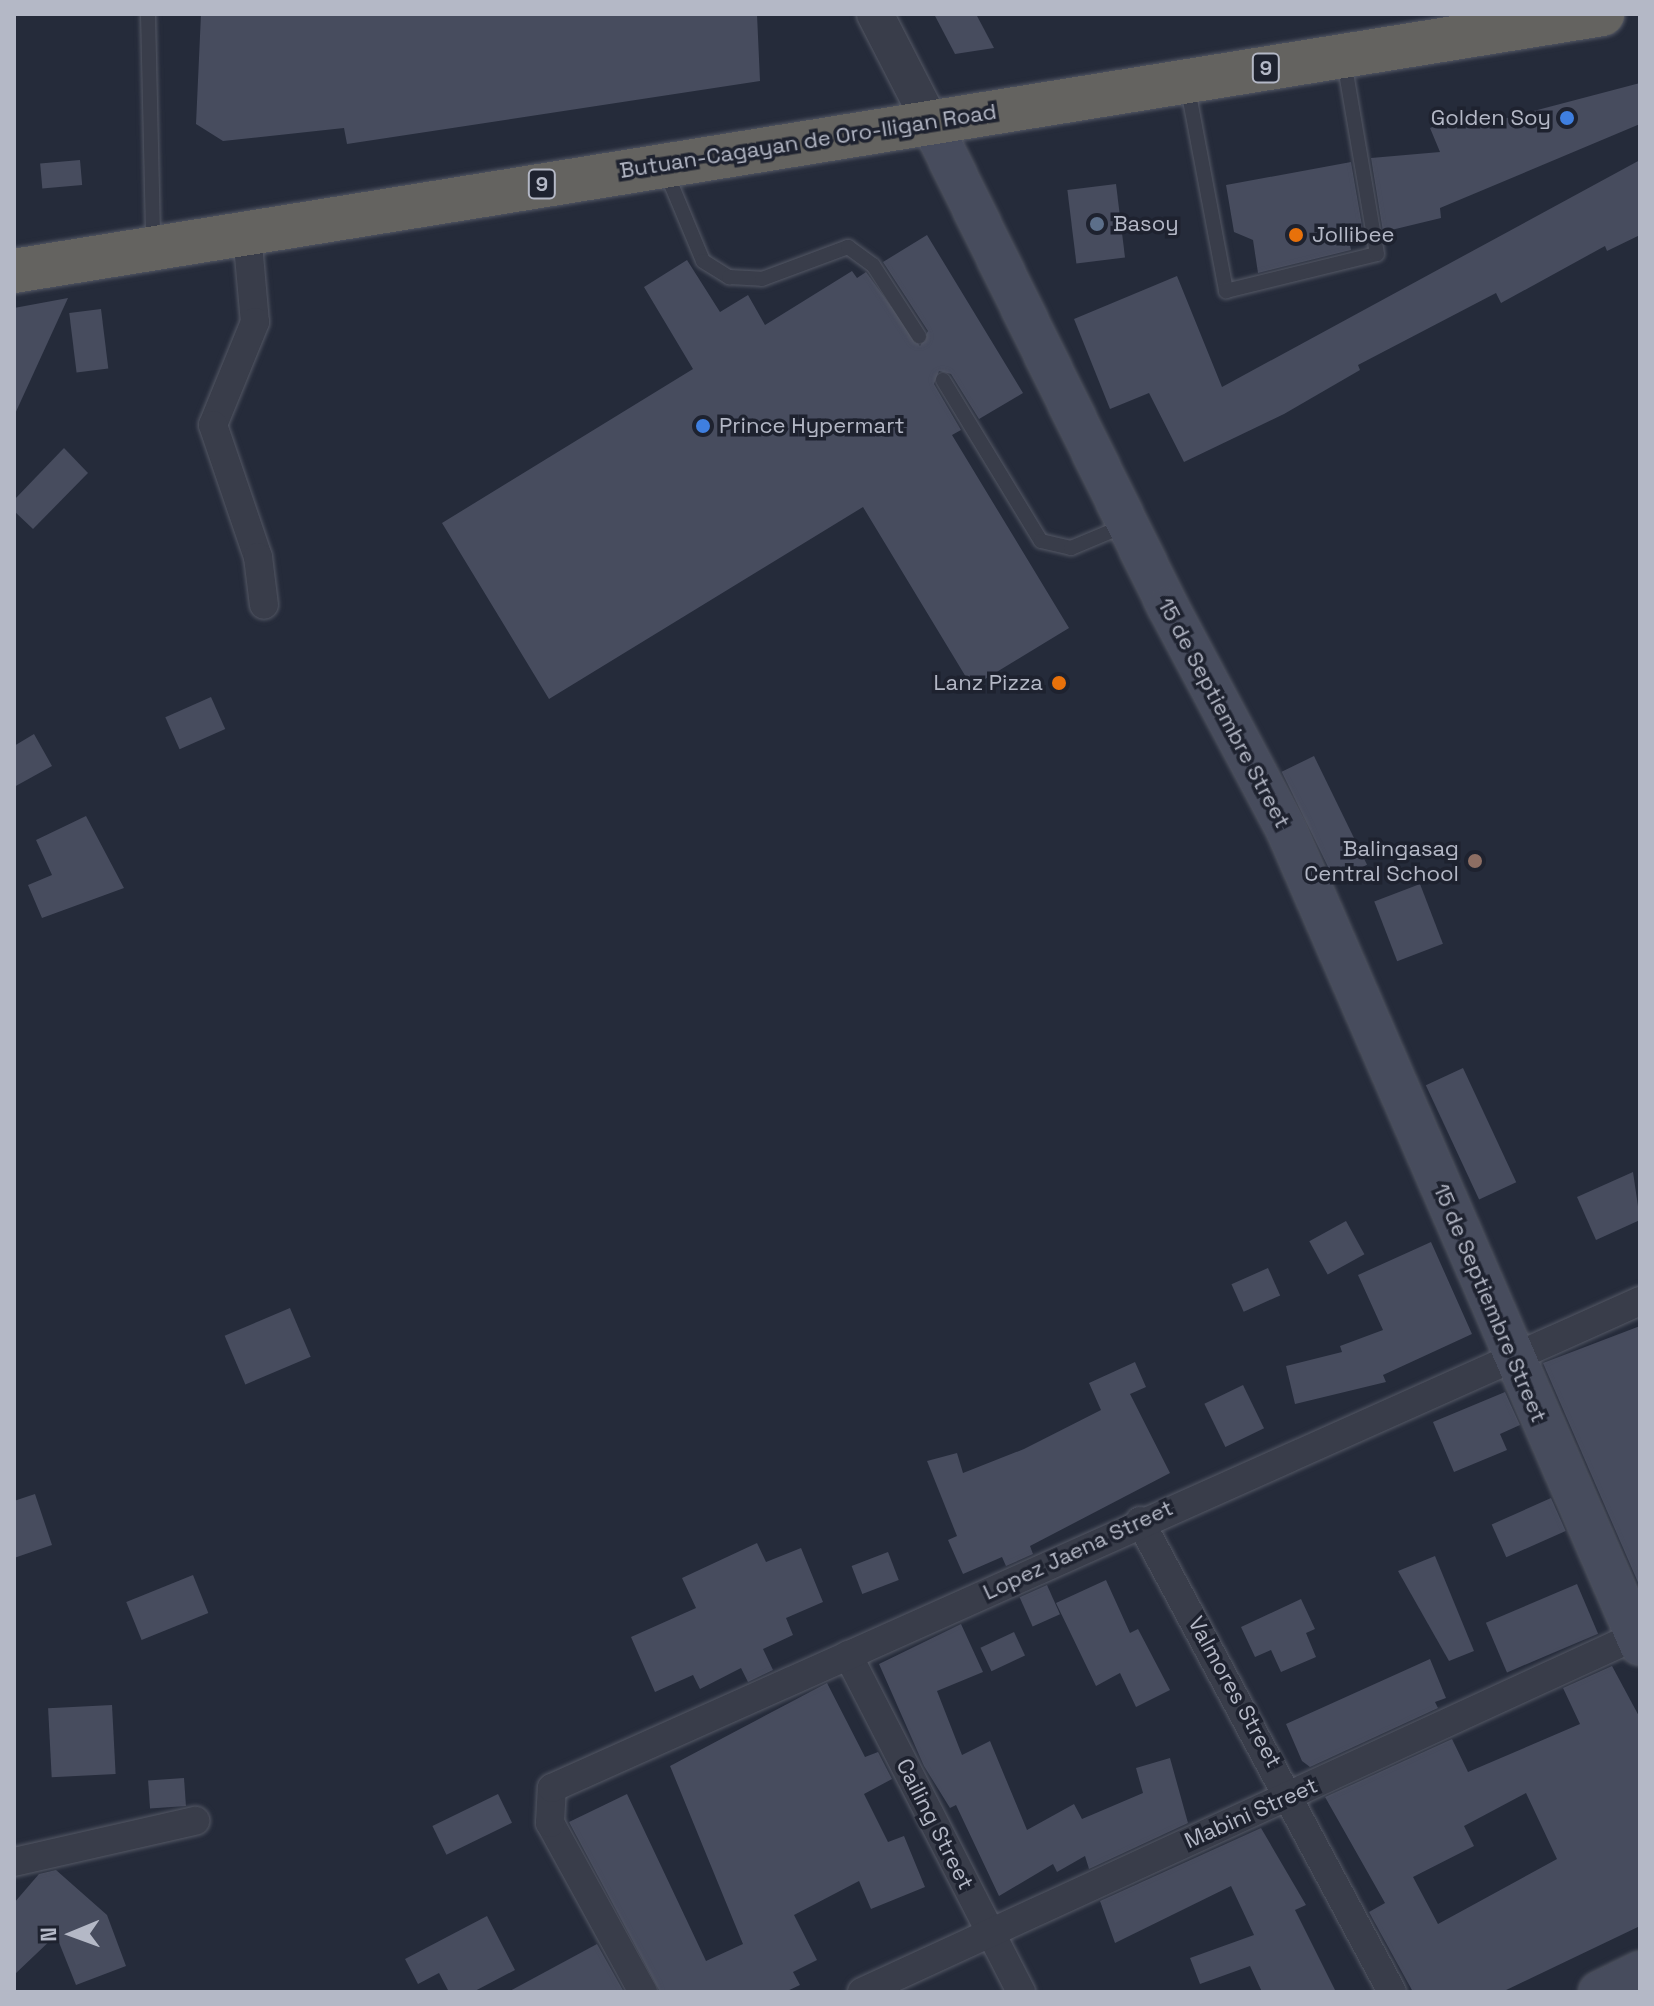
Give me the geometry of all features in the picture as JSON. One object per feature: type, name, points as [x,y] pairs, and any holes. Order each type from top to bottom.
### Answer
[{"type":"highway","name":"Butuan-Cagayan de Oro-Iligan Road","points":[[14,271],[1602,14]]},
{"type":"main road","name":"15 de Septiembre Street","points":[[930,121],[1127,525],[1293,845],[1375,1023],[1509,1355],[1639,1638]]},
{"type":"main road","points":[[1599,1992],[1640,1972]]},
{"type":"street","name":"15 de Septiembre Street","points":[[875,14],[930,121]]},
{"type":"street","points":[[247,233],[255,322],[213,425],[258,557],[264,605]]},
{"type":"street","name":"Lopez Jaena Street","points":[[643,1992],[550,1823],[546,1798],[561,1781],[848,1655],[1509,1355],[1640,1301]]},
{"type":"street","name":"Valmores Street","points":[[1140,1521],[1292,1794],[1392,1992]]},
{"type":"street","name":"Mabini Street","points":[[862,1992],[990,1931],[1639,1638]]},
{"type":"street","name":"Cailing Street","points":[[848,1655],[1021,1992]]},
{"type":"street","points":[[14,1862],[195,1821]]},
{"type":"lane","points":[[148,14],[153,248]]},
{"type":"lane","points":[[1187,81],[1226,291],[1377,254],[1343,56]]},
{"type":"lane","points":[[663,164],[703,261],[729,277],[762,279],[848,247],[873,265],[919,336]]},
{"type":"lane","points":[[943,380],[1041,541],[1071,548],[1127,525]]},
{"type":"building","points":[[201,14],[757,14],[760,81],[347,144],[344,128],[223,141],[196,124]]},
{"type":"building","points":[[934,14],[976,14],[994,48],[955,54]]},
{"type":"building","points":[[1640,83],[1640,124],[1440,208],[1441,218],[1383,232],[1371,158],[1440,152],[1430,128],[1473,110],[1480,125]]},
{"type":"building","points":[[80,160],[82,185],[42,188],[40,163]]},
{"type":"building","points":[[1640,160],[1640,235],[1607,251],[1605,246],[1501,303],[1496,293],[1358,365],[1360,370],[1284,414],[1184,462],[1149,393],[1110,409],[1074,319],[1177,276],[1222,387]]},
{"type":"building","points":[[1351,162],[1364,237],[1349,240],[1351,250],[1258,273],[1253,240],[1234,232],[1226,185]]},
{"type":"building","name":"Basoy","points":[[1116,184],[1125,257],[1076,263],[1067,190]]},
{"type":"building","points":[[927,235],[1023,393],[979,419],[951,374],[939,371],[934,384],[961,430],[952,435],[1069,628],[972,687],[863,507],[549,699],[442,523],[693,369],[644,287],[687,260],[720,312],[748,295],[765,325],[852,271],[857,278],[866,272],[920,346],[928,331],[883,262]]},
{"type":"building","points":[[68,298],[14,416],[14,308]]},
{"type":"building","points":[[101,309],[108,369],[77,372],[69,313]]},
{"type":"building","points":[[64,448],[88,473],[33,529],[14,511],[14,500]]},
{"type":"building","points":[[211,697],[225,729],[180,749],[165,717]]},
{"type":"building","points":[[34,734],[52,766],[14,787],[14,746]]},
{"type":"building","points":[[1314,756],[1367,865],[1335,881],[1282,772]]},
{"type":"building","points":[[86,816],[124,888],[42,918],[28,885],[52,875],[36,840]]},
{"type":"building","points":[[1420,884],[1443,944],[1397,961],[1374,902]]},
{"type":"building","points":[[1463,1068],[1516,1182],[1479,1200],[1426,1085]]},
{"type":"building","points":[[1633,1172],[1640,1220],[1596,1240],[1577,1197]]},
{"type":"building","points":[[1346,1221],[1364,1254],[1328,1275],[1309,1241]]},
{"type":"building","points":[[1431,1242],[1472,1334],[1383,1375],[1386,1382],[1295,1404],[1286,1366],[1342,1352],[1340,1346],[1383,1330],[1358,1275]]},
{"type":"building","points":[[1268,1268],[1280,1295],[1244,1312],[1231,1284]]},
{"type":"building","points":[[290,1308],[311,1357],[245,1385],[225,1336]]},
{"type":"building","points":[[1640,1326],[1640,1587],[1543,1363]]},
{"type":"building","points":[[1135,1362],[1146,1387],[1130,1394],[1170,1473],[1030,1546],[1033,1554],[1006,1566],[1002,1557],[963,1574],[948,1540],[957,1536],[927,1461],[957,1453],[963,1473],[1024,1449],[1101,1410],[1089,1383]]},
{"type":"building","points":[[1243,1385],[1264,1428],[1225,1447],[1204,1404]]},
{"type":"building","points":[[1505,1392],[1520,1425],[1500,1434],[1507,1450],[1454,1472],[1433,1422]]},
{"type":"building","points":[[35,1494],[52,1545],[14,1558],[14,1501]]},
{"type":"building","points":[[1551,1498],[1566,1531],[1506,1557],[1492,1524]]},
{"type":"building","points":[[757,1543],[766,1562],[801,1548],[823,1602],[786,1618],[793,1635],[763,1649],[773,1670],[748,1682],[741,1668],[700,1689],[693,1675],[655,1692],[631,1637],[696,1608],[682,1578]]},
{"type":"building","points":[[888,1552],[899,1580],[862,1594],[852,1566]]},
{"type":"building","points":[[1435,1556],[1474,1651],[1449,1661],[1398,1571]]},
{"type":"building","points":[[193,1575],[208,1613],[142,1640],[126,1602]]},
{"type":"building","points":[[1106,1580],[1130,1633],[1138,1629],[1170,1690],[1136,1707],[1120,1673],[1096,1686],[1056,1603]]},
{"type":"building","points":[[1577,1584],[1598,1634],[1507,1672],[1486,1623]]},
{"type":"building","points":[[1047,1585],[1060,1614],[1033,1626],[1020,1597]]},
{"type":"building","points":[[1301,1599],[1315,1629],[1306,1633],[1316,1657],[1281,1672],[1271,1650],[1255,1657],[1241,1627]]},
{"type":"building","points":[[961,1624],[983,1672],[937,1691],[962,1755],[990,1741],[1027,1830],[1074,1804],[1082,1819],[1143,1793],[1136,1768],[1170,1758],[1188,1823],[1089,1869],[1085,1856],[1057,1872],[1053,1864],[999,1896],[956,1805],[950,1808],[924,1766],[879,1664]]},
{"type":"building","points":[[1014,1632],[1025,1656],[991,1671],[980,1648]]},
{"type":"building","points":[[1430,1659],[1446,1698],[1435,1702],[1438,1708],[1310,1767],[1302,1761],[1286,1724]]},
{"type":"building","points":[[1612,1666],[1640,1718],[1640,1926],[1502,1992],[1413,1992],[1369,1912],[1385,1903],[1325,1797],[1452,1739],[1468,1772],[1580,1724],[1563,1688]],"holes":[[[1526,1793],[1557,1859],[1438,1924],[1413,1877],[1474,1846],[1464,1826]]]},
{"type":"building","points":[[827,1683],[865,1757],[878,1752],[892,1779],[864,1794],[888,1842],[904,1836],[925,1887],[871,1909],[859,1881],[794,1915],[817,1960],[793,1972],[800,1985],[785,1992],[660,1992],[569,1822],[627,1794],[706,1961],[743,1944],[670,1766]]},
{"type":"building","points":[[112,1705],[116,1774],[52,1777],[48,1708]]},
{"type":"building","points":[[184,1778],[186,1806],[150,1808],[148,1781]]},
{"type":"building","points":[[498,1794],[512,1823],[446,1855],[432,1826]]},
{"type":"building","points":[[1261,1828],[1306,1905],[1295,1910],[1336,1992],[1262,1992],[1250,1966],[1200,1984],[1190,1958],[1254,1935],[1231,1886],[1115,1943],[1100,1901]]},
{"type":"building","points":[[56,1870],[107,1915],[126,1966],[76,1985],[56,1935],[14,1975],[14,1903],[39,1874]]},
{"type":"building","points":[[487,1916],[515,1970],[473,1992],[449,1992],[439,1973],[418,1984],[405,1959]]},
{"type":"building","points":[[597,1944],[624,1992],[508,1992]]},
{"type":"place","name":"Golden Soy","points":[[1567,118]]},
{"type":"place","name":"Basoy","points":[[1097,224]]},
{"type":"place","name":"Jollibee","points":[[1296,235]]},
{"type":"place","name":"Prince Hypermart","points":[[703,426]]},
{"type":"place","name":"Lanz Pizza","points":[[1059,683]]},
{"type":"place","name":"Balingasag Central School","points":[[1475,861]]}]
